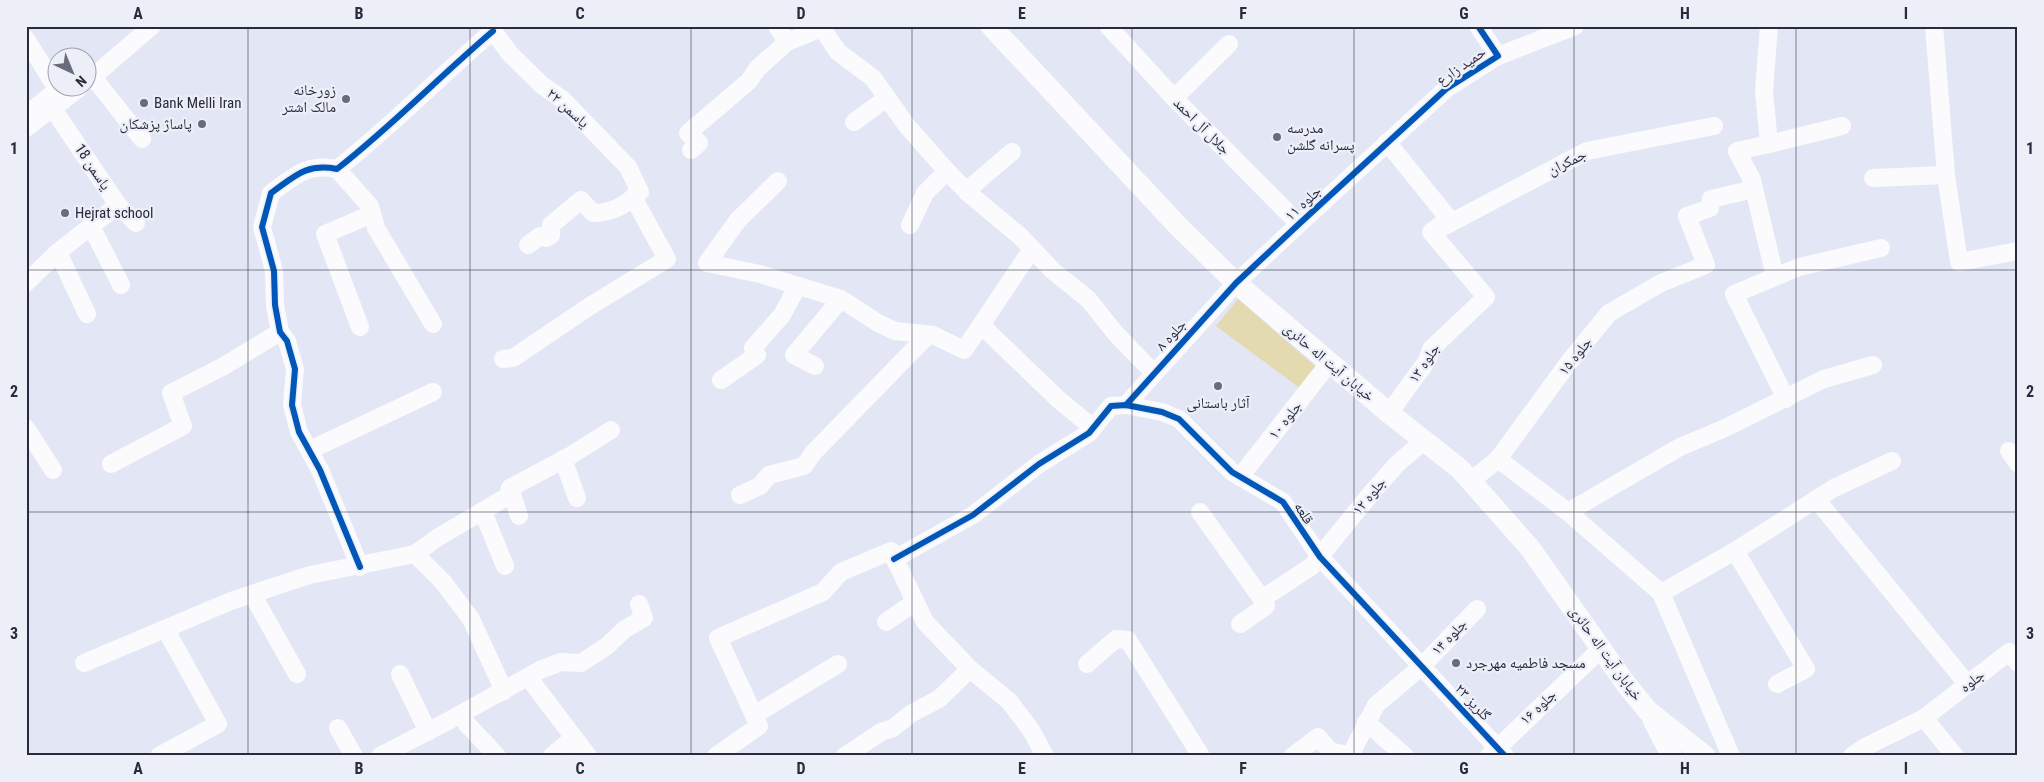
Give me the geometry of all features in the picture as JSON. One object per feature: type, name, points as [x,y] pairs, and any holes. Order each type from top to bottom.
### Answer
[{"type":"main road","name":"خیابان آیت اله حائری","points":[[991,26],[1178,226],[1236,283],[1389,413],[1460,469],[1530,548],[1626,684],[1648,711]]},
{"type":"main road","points":[[1648,711],[1672,756]]},
{"type":"main road","points":[[1648,711],[1705,756]]},
{"type":"street","points":[[98,66],[134,26]]},
{"type":"street","points":[[98,69],[152,26]]},
{"type":"street","points":[[777,26],[787,42]]},
{"type":"street","name":"جلال آل احمد","points":[[1108,26],[1174,98],[1299,224]]},
{"type":"street","name":"حمید زارع","points":[[1478,26],[1498,56]]},
{"type":"street","name":"حمید زارع","points":[[1388,142],[1446,89],[1498,56],[1575,26]]},
{"type":"street","points":[[1769,26],[1764,91],[1769,144]]},
{"type":"street","points":[[1934,26],[1946,175],[1959,262],[2018,251]]},
{"type":"street","points":[[691,150],[699,143],[688,133],[749,81],[757,68],[787,42],[822,28],[838,52],[873,78],[908,126],[966,191],[1088,299],[1116,334],[1154,373]]},
{"type":"street","points":[[337,169],[377,137],[442,74],[493,29]]},
{"type":"street","name":"یاسمن ۲۲","points":[[493,29],[511,55],[543,86],[562,99],[628,167],[636,195],[674,258],[590,306],[513,358],[503,359]]},
{"type":"street","name":"یاسمن 18","points":[[26,39],[48,77]]},
{"type":"street","points":[[1174,98],[1229,44]]},
{"type":"street","points":[[98,90],[142,139]]},
{"type":"street","points":[[26,115],[56,98]]},
{"type":"street","points":[[26,128],[57,98]]},
{"type":"street","name":"یاسمن 18","points":[[60,98],[118,204],[136,223]]},
{"type":"street","points":[[854,122],[887,98]]},
{"type":"street","name":"جمکران","points":[[1432,232],[1587,151],[1714,126]]},
{"type":"street","points":[[1776,277],[1754,189],[1737,150],[1842,126]]},
{"type":"street","points":[[1388,142],[1449,218],[1432,232]]},
{"type":"street","name":"جلوه ۱۱","points":[[1236,283],[1388,142]]},
{"type":"street","points":[[966,191],[1012,152]]},
{"type":"street","points":[[360,566],[320,470],[299,432],[292,405],[295,369],[288,342],[280,332],[275,306],[274,271],[262,227],[271,193],[300,173],[320,166],[337,169],[370,206],[376,228],[433,324]]},
{"type":"street","points":[[910,225],[925,194],[947,171]]},
{"type":"street","points":[[1873,178],[1946,175]]},
{"type":"street","points":[[778,181],[738,220],[707,263],[760,274],[797,287],[841,299],[878,323],[895,331],[928,335],[964,350],[1032,249]]},
{"type":"street","name":"جلوه ۱۵","points":[[1471,481],[1498,459],[1569,362],[1609,313],[1661,283],[1706,265],[1686,216],[1710,208],[1711,199],[1754,189]]},
{"type":"street","points":[[528,245],[540,236],[546,238],[551,235],[550,225],[581,200],[593,213],[606,213],[625,205],[636,195]]},
{"type":"street","points":[[26,282],[58,252],[118,204]]},
{"type":"street","points":[[360,326],[324,234],[372,214]]},
{"type":"street","points":[[91,226],[121,285]]},
{"type":"street","name":"جلوه ۱۳","points":[[1389,413],[1427,362],[1430,349],[1486,297],[1432,232]]},
{"type":"street","points":[[1786,400],[1734,294],[1799,267],[1881,248]]},
{"type":"street","points":[[58,252],[87,314]]},
{"type":"street","name":"جلوه ۸","points":[[894,559],[973,515],[1031,470],[1089,433],[1154,373],[1236,283]]},
{"type":"street","points":[[721,380],[757,355],[753,348],[782,314],[797,287]]},
{"type":"street","points":[[815,366],[794,355],[841,299]]},
{"type":"street","points":[[981,325],[1058,399],[1093,428]]},
{"type":"street","points":[[111,464],[183,426],[171,393],[224,366],[280,332]]},
{"type":"street","points":[[740,495],[760,486],[769,475],[804,466],[813,452],[928,335]]},
{"type":"street","name":"جلوه ۱۰","points":[[1240,477],[1330,362]]},
{"type":"street","points":[[1568,512],[1680,447],[1786,400],[1824,379],[1873,366]]},
{"type":"street","points":[[310,450],[433,392]]},
{"type":"street","name":"قلعه","points":[[1119,406],[1162,412],[1179,419],[1232,472],[1282,502],[1320,557],[1422,666]]},
{"type":"street","points":[[26,428],[53,470]]},
{"type":"street","points":[[84,663],[252,594],[310,575],[415,554],[508,496],[510,488],[611,430]]},
{"type":"street","name":"جلوه ۱۲","points":[[1262,599],[1312,566],[1398,463],[1425,440]]},
{"type":"street","points":[[563,459],[577,498]]},
{"type":"street","points":[[1498,459],[1568,512],[1661,593],[1731,756]]},
{"type":"street","points":[[1661,593],[1735,551],[1816,499],[1892,461]]},
{"type":"street","points":[[510,488],[520,516]]},
{"type":"street","points":[[1816,499],[1968,684]]},
{"type":"street","points":[[483,512],[505,566]]},
{"type":"street","points":[[1200,512],[1266,606],[1240,624]]},
{"type":"street","points":[[716,756],[759,726],[718,638],[824,592],[841,572],[890,551],[925,622],[970,669],[1009,701],[1031,730],[1045,756]]},
{"type":"street","points":[[1735,551],[1806,669],[1777,684]]},
{"type":"street","points":[[415,554],[443,582],[471,619],[504,691]]},
{"type":"street","points":[[252,594],[297,674]]},
{"type":"street","points":[[886,622],[915,602]]},
{"type":"street","points":[[380,756],[528,677],[561,662],[581,663],[588,659],[608,646],[625,629],[644,618],[639,604]]},
{"type":"street","name":"جلوه ۱۴","points":[[1349,756],[1376,705],[1422,666],[1476,609]]},
{"type":"street","points":[[159,756],[218,724],[166,630]]},
{"type":"street","points":[[1087,664],[1116,639],[1128,640],[1201,756]]},
{"type":"street","name":"جلوه ۱۶","points":[[1497,753],[1602,648]]},
{"type":"street","name":"جلوه","points":[[1852,756],[1864,747],[1924,718],[2009,652],[2018,663]]},
{"type":"street","points":[[754,715],[838,664]]},
{"type":"street","name":"گلریز ۲۳","points":[[1422,666],[1497,753]]},
{"type":"street","points":[[845,756],[881,732],[893,728],[912,713],[939,699],[970,669]]},
{"type":"street","points":[[400,674],[428,732]]},
{"type":"street","points":[[528,677],[587,756]]},
{"type":"street","points":[[1924,718],[1955,756]]},
{"type":"street","points":[[1366,722],[1405,756]]},
{"type":"street","points":[[466,723],[497,756]]},
{"type":"street","points":[[338,728],[354,756]]},
{"type":"street","points":[[1294,756],[1318,737],[1330,751],[1349,756]]},
{"type":"street","points":[[552,756],[571,740],[587,756]]},
{"type":"shaded area","points":[[1238,299],[1316,367],[1301,389],[1216,326]]},
{"type":"cycle path","points":[[1126,405],[1236,283],[1446,89],[1498,56],[1478,26]]},
{"type":"cycle path","points":[[360,567],[320,470],[299,432],[292,405],[295,369],[287,341],[280,332],[275,305],[274,271],[262,227],[271,193],[294,176],[309,169],[337,169],[377,136],[493,31]]},
{"type":"cycle path","points":[[894,559],[973,515],[1039,464],[1089,433],[1111,406],[1126,405],[1162,412],[1179,419],[1232,472],[1283,502],[1320,557],[1505,756]]},
{"type":"place","name":"زورخانه مالک اشتر","points":[[346,99]]},
{"type":"place","name":"Bank Melli Iran","points":[[144,103]]},
{"type":"place","name":"پاساژ پزشکان","points":[[202,124]]},
{"type":"place","name":"مدرسه پسرانه گلشن","points":[[1277,137]]},
{"type":"place","name":"Hejrat school","points":[[65,213]]},
{"type":"place","name":"آثار باستانی","points":[[1218,386]]},
{"type":"place","name":"مسجد فاطمیه مهرجرد","points":[[1456,663]]}]
